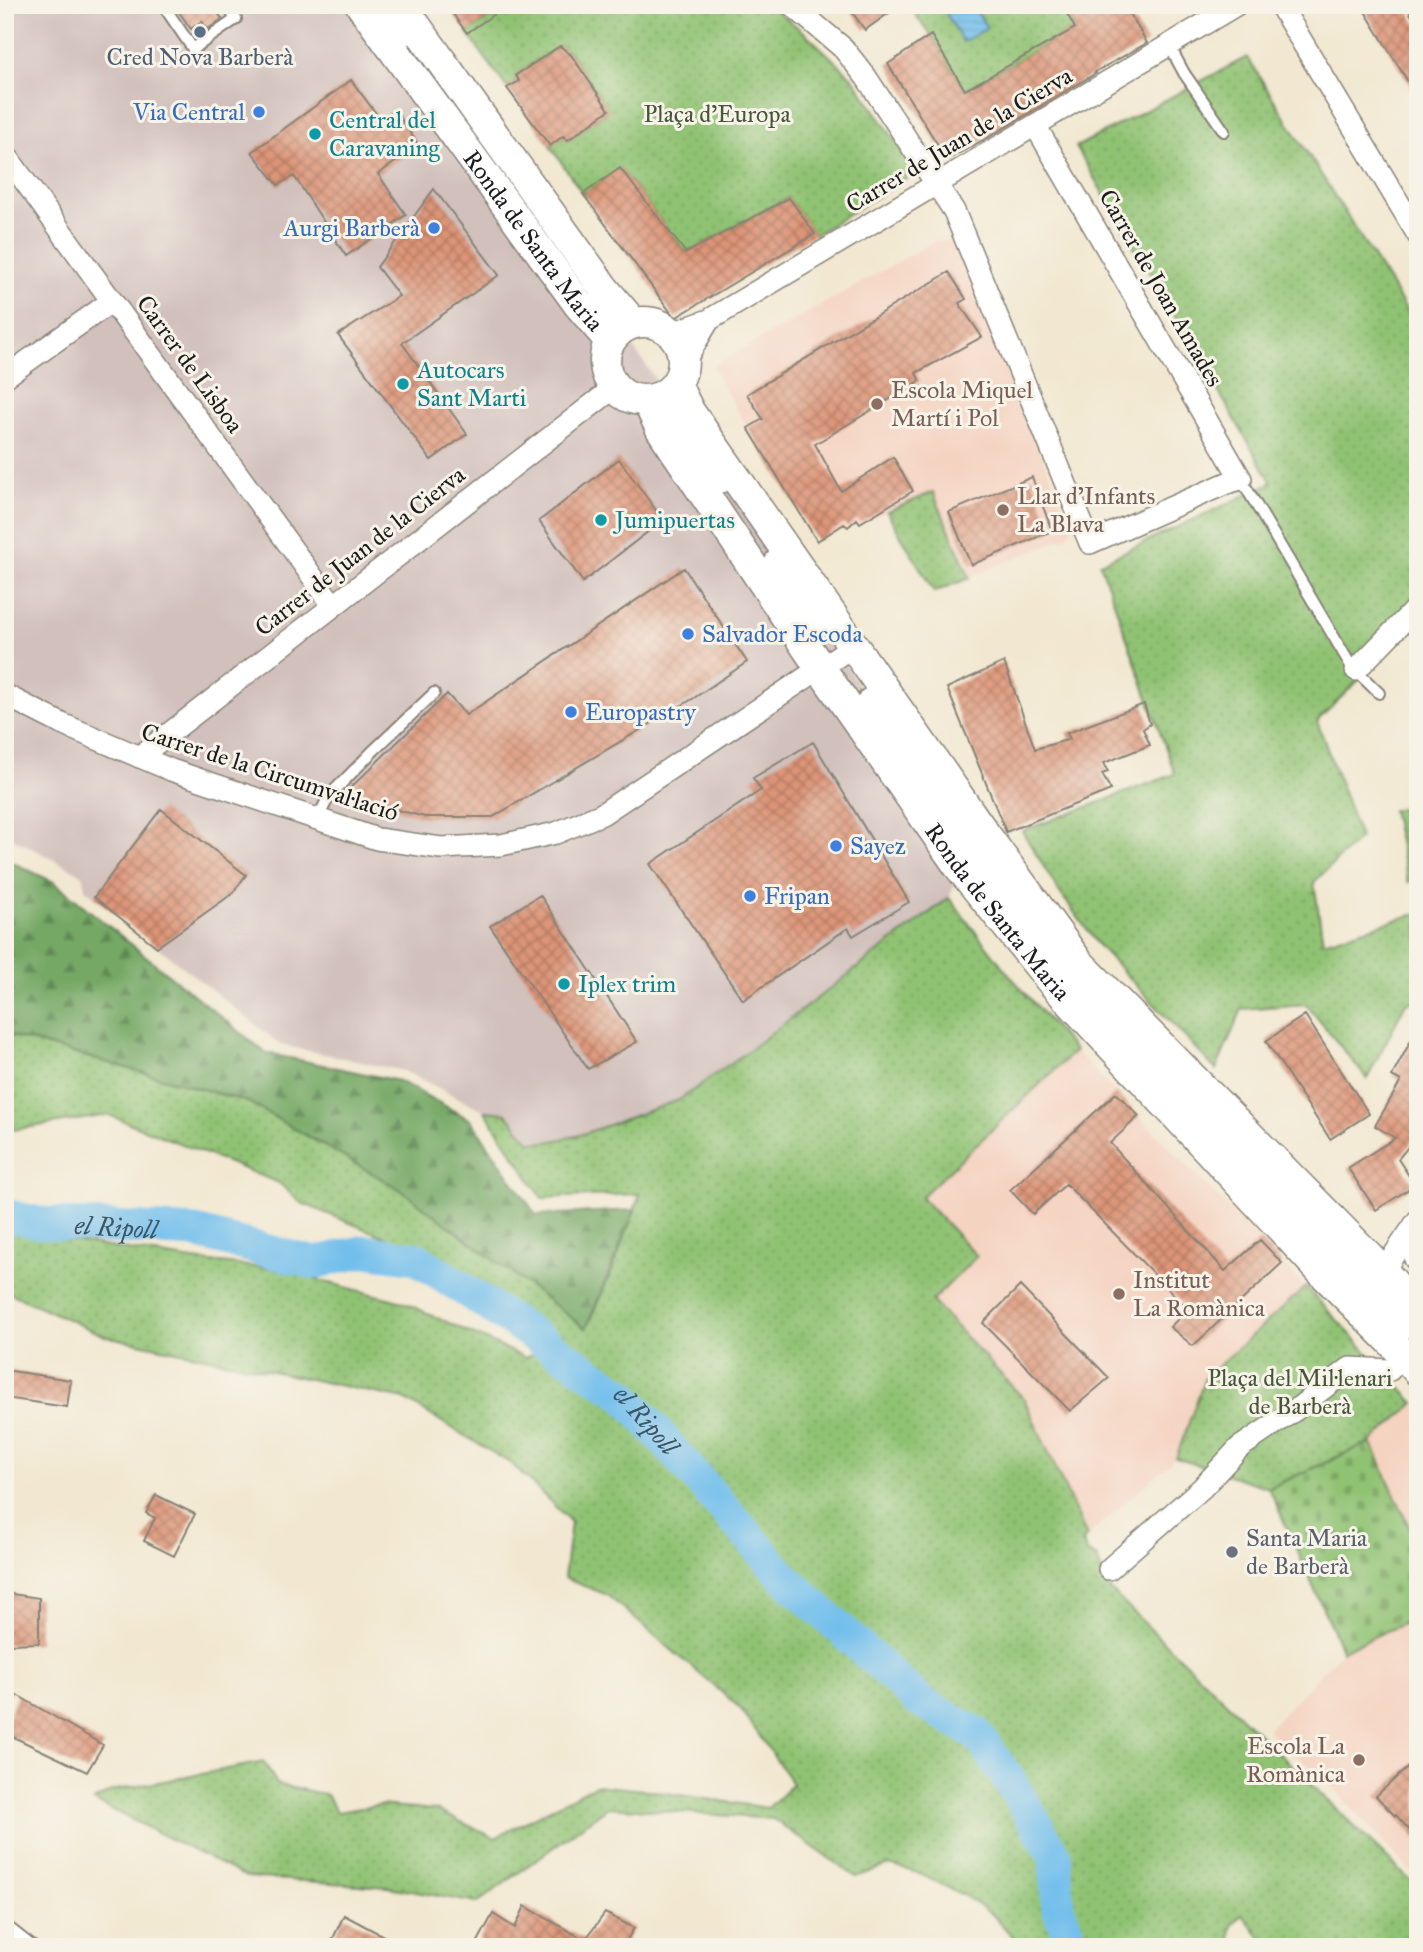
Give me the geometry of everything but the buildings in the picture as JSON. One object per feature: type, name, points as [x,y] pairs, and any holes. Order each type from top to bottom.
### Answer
[{"type":"street","name":"Ronda de Santa Maria","points":[[361,5],[579,305],[621,331]]},
{"type":"street","name":"Ronda de Santa Maria","points":[[384,5],[592,297],[621,331]]},
{"type":"street","name":"Ronda de Santa Maria","points":[[401,5],[605,290],[621,331]]},
{"type":"street","points":[[792,5],[843,48],[866,77],[954,211],[1090,543],[1241,479]]},
{"type":"street","name":"Carrer de Juan de la Cierva","points":[[672,333],[709,320],[1236,5]]},
{"type":"street","points":[[1280,5],[1418,235]]},
{"type":"street","name":"Carrer de Joan Amades","points":[[1035,125],[1241,479]]},
{"type":"street","name":"Carrer de Lisboa","points":[[5,154],[333,605]]},
{"type":"street","points":[[5,377],[112,301]]},
{"type":"street","name":"Carrer de Juan de la Cierva","points":[[667,385],[709,320]]},
{"type":"street","points":[[667,385],[633,398],[615,387],[605,368],[606,354],[621,331],[645,321],[657,323],[672,333],[682,349],[667,385],[676,420],[749,520],[819,625]]},
{"type":"street","name":"Ronda de Santa Maria","points":[[667,385],[689,411],[1078,962],[1408,1334]]},
{"type":"street","name":"Ronda de Santa Maria","points":[[667,385],[662,429],[821,669],[958,866],[1052,982],[1322,1272],[1366,1286]]},
{"type":"street","name":"Carrer de Juan de la Cierva","points":[[139,757],[615,387]]},
{"type":"street","points":[[1356,670],[1418,606]]},
{"type":"street","name":"Carrer de la Circumval·lació","points":[[5,695],[64,725],[139,757],[228,790],[377,839],[440,848],[501,845],[556,833],[602,814],[853,646]]},
{"type":"street","name":"Ronda de Santa Maria","points":[[869,699],[970,850],[1062,970],[1366,1286],[1408,1334]]},
{"type":"street","points":[[1366,1286],[1418,1220]]},
{"type":"street","points":[[1109,1569],[1202,1488],[1239,1448],[1350,1368],[1408,1334]]},
{"type":"lane","points":[[163,5],[193,48],[236,19],[227,5]]},
{"type":"lane","points":[[1168,45],[1224,131]]},
{"type":"lane","points":[[1241,479],[1351,666],[1378,693]]},
{"type":"lane","points":[[317,820],[329,796],[434,692]]},
{"type":"lane","points":[[5,1926],[33,1947]]},
{"type":"shaded area","points":[[5,5],[384,5],[645,364],[969,850],[949,898],[679,1100],[580,1135],[548,1142],[530,1142],[506,1113],[485,1111],[404,1071],[281,1045],[85,889],[83,875],[5,834]]},
{"type":"shaded area","name":"Escola Miquel Martí i Pol","points":[[935,241],[955,241],[1072,528],[1068,536],[934,592],[887,512],[817,541],[713,366]]},
{"type":"shaded area","name":"Institut La Romànica","points":[[1075,1051],[1306,1287],[1205,1378],[1176,1458],[1087,1536],[1024,1399],[932,1301],[921,1197]]},
{"type":"shaded area","points":[[1415,1403],[1418,1406],[1418,1546],[1371,1442]]},
{"type":"shaded area","name":"Escola La Romànica","points":[[1418,1617],[1418,1880],[1335,1790],[1267,1730],[1342,1651]]},
{"type":"green space","name":"Plaça d'Europa","points":[[507,5],[768,5],[804,32],[853,78],[916,172],[815,235],[788,198],[685,252],[620,169],[583,194],[550,146],[563,136],[568,140],[608,110],[571,55],[559,46],[516,75],[519,81],[507,88],[467,33]]},
{"type":"green space","points":[[908,5],[1062,5],[1075,28],[965,90],[931,35]]},
{"type":"green space","points":[[1247,57],[1418,328],[1418,622],[1317,721],[1360,838],[1314,882],[1323,942],[1418,913],[1418,1000],[1406,1003],[1367,1079],[1306,1004],[1242,1009],[1216,1070],[1099,946],[1058,890],[1022,831],[1175,774],[1100,563],[1272,483],[1076,147]]},
{"type":"green space","points":[[933,492],[970,578],[934,592],[887,512]]},
{"type":"green space","points":[[1418,804],[1418,879],[1408,882],[1392,810]]},
{"type":"green space","points":[[5,859],[54,882],[266,1053],[399,1081],[471,1120],[536,1215],[635,1210],[586,1329],[401,1190],[248,1102],[5,1034]]},
{"type":"green space","points":[[949,898],[1007,972],[1075,1051],[921,1197],[977,1256],[932,1301],[1024,1399],[1087,1536],[1083,1541],[1086,1552],[1097,1558],[1107,1587],[1418,1888],[1418,1947],[1268,1947],[1242,1914],[1231,1928],[1232,1947],[1022,1947],[993,1915],[963,1895],[918,1873],[889,1865],[856,1877],[773,1819],[608,1807],[477,1903],[388,1887],[246,1877],[94,1801],[111,1791],[264,1762],[277,1784],[327,1795],[337,1812],[379,1805],[436,1810],[495,1838],[596,1785],[768,1808],[793,1784],[740,1708],[607,1595],[564,1578],[571,1522],[513,1465],[404,1399],[105,1336],[5,1291],[5,1231],[193,1260],[276,1269],[403,1302],[525,1358],[556,1342],[414,1249],[301,1203],[279,1183],[109,1115],[5,1131],[5,1034],[248,1102],[401,1190],[586,1328],[613,1269],[640,1194],[542,1198],[485,1111],[506,1113],[530,1142],[548,1142],[580,1135],[679,1100]]},
{"type":"green space","name":"Plaça del Mil·lenari de Barberà","points":[[1306,1287],[1415,1403],[1371,1442],[1269,1488],[1176,1458],[1205,1378]]},
{"type":"green space","points":[[1371,1442],[1418,1546],[1418,1617],[1342,1651],[1269,1488]]},
{"type":"water","points":[[973,5],[987,28],[963,42],[942,7]]},
{"type":"waterway","name":"el Ripoll","points":[[5,1215],[40,1223],[195,1232],[314,1263],[365,1251],[416,1258],[624,1395],[786,1579],[919,1701],[977,1734],[1055,1855],[1058,1908],[1074,1947]]},
{"type":"place","name":"Cred Nova Barberà","points":[[200,32]]},
{"type":"place","name":"Via Central","points":[[259,112]]},
{"type":"place","name":"Central del Caravaning","points":[[315,134]]},
{"type":"place","name":"Aurgi Barberà","points":[[434,228]]},
{"type":"place","name":"Autocars Sant Marti","points":[[403,384]]},
{"type":"place","name":"Escola Miquel Martí i Pol","points":[[877,404]]},
{"type":"place","name":"Llar d'Infants La Blava","points":[[1003,510]]},
{"type":"place","name":"Jumipuertas","points":[[601,520]]},
{"type":"place","name":"Salvador Escoda","points":[[688,634]]},
{"type":"place","name":"Europastry","points":[[571,712]]},
{"type":"place","name":"Sayez","points":[[836,846]]},
{"type":"place","name":"Fripan","points":[[750,896]]},
{"type":"place","name":"Iplex trim","points":[[564,984]]},
{"type":"place","name":"Institut La Romànica","points":[[1119,1294]]},
{"type":"place","name":"Santa Maria de Barberà","points":[[1232,1552]]},
{"type":"place","name":"Escola La Romànica","points":[[1359,1760]]}]
